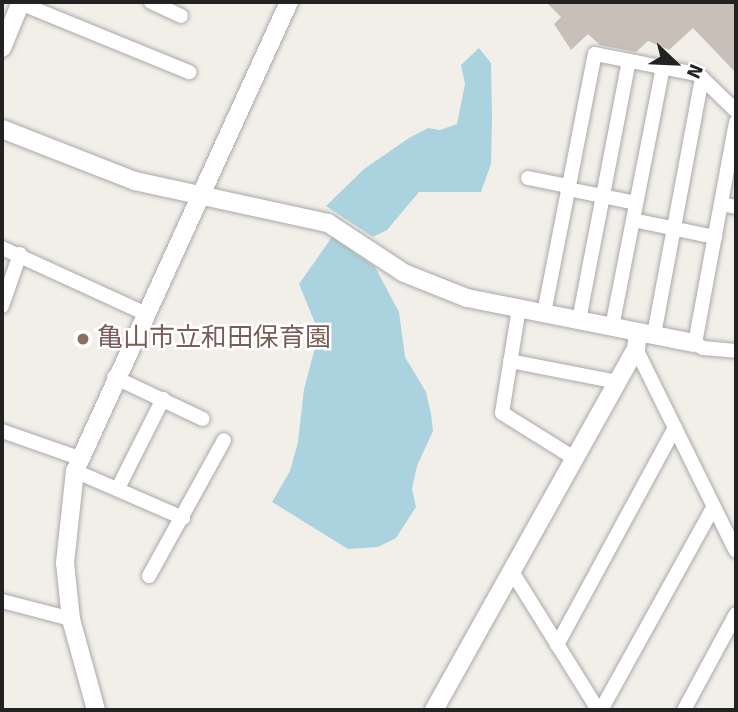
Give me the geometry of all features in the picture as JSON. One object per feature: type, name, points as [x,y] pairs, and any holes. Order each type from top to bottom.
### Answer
[{"type":"street","points":[[2,45],[20,2],[189,72]]},
{"type":"street","points":[[151,2],[181,16]]},
{"type":"street","points":[[96,710],[71,619],[65,530],[77,465],[114,376],[289,2]]},
{"type":"street","points":[[544,313],[595,54],[663,67],[702,78],[736,111]]},
{"type":"street","points":[[579,320],[629,61]]},
{"type":"street","points":[[612,327],[663,67]]},
{"type":"street","points":[[434,710],[642,338],[673,229],[702,78]]},
{"type":"street","points":[[695,343],[715,237],[729,206],[736,122]]},
{"type":"street","points":[[2,129],[135,181],[327,223],[404,273],[467,298],[612,327],[642,338],[695,343],[703,348],[736,351]]},
{"type":"street","points":[[528,178],[636,203]]},
{"type":"street","points":[[633,220],[715,237]]},
{"type":"street","points":[[2,248],[144,313]]},
{"type":"street","points":[[2,306],[20,254]]},
{"type":"street","points":[[519,308],[502,413],[574,457]]},
{"type":"street","points":[[642,338],[675,428],[736,551]]},
{"type":"street","points":[[510,360],[617,382]]},
{"type":"street","points":[[114,376],[203,419]]},
{"type":"street","points":[[118,488],[163,399]]},
{"type":"street","points":[[557,645],[675,428]]},
{"type":"street","points":[[2,431],[183,518]]},
{"type":"street","points":[[149,576],[224,440]]},
{"type":"street","points":[[511,570],[600,710],[713,508]]},
{"type":"street","points":[[2,601],[71,619]]},
{"type":"street","points":[[684,710],[736,614]]},
{"type":"water","points":[[479,48],[491,63],[492,118],[491,164],[481,192],[419,192],[387,230],[373,237],[326,206],[364,169],[409,138],[428,128],[440,130],[457,124],[465,84],[461,65]]},
{"type":"water","points":[[332,237],[375,267],[399,312],[405,357],[426,392],[431,414],[433,431],[417,466],[412,489],[416,507],[396,538],[378,547],[348,549],[272,502],[290,471],[298,442],[304,389],[319,333],[299,284]]},
{"type":"building","points":[[546,2],[736,2],[736,73],[693,28],[669,50],[648,41],[636,52],[600,45],[588,34],[571,50],[554,24],[561,17]]},
{"type":"place","name":"亀山市立和田保育園","points":[[83,339]]}]
